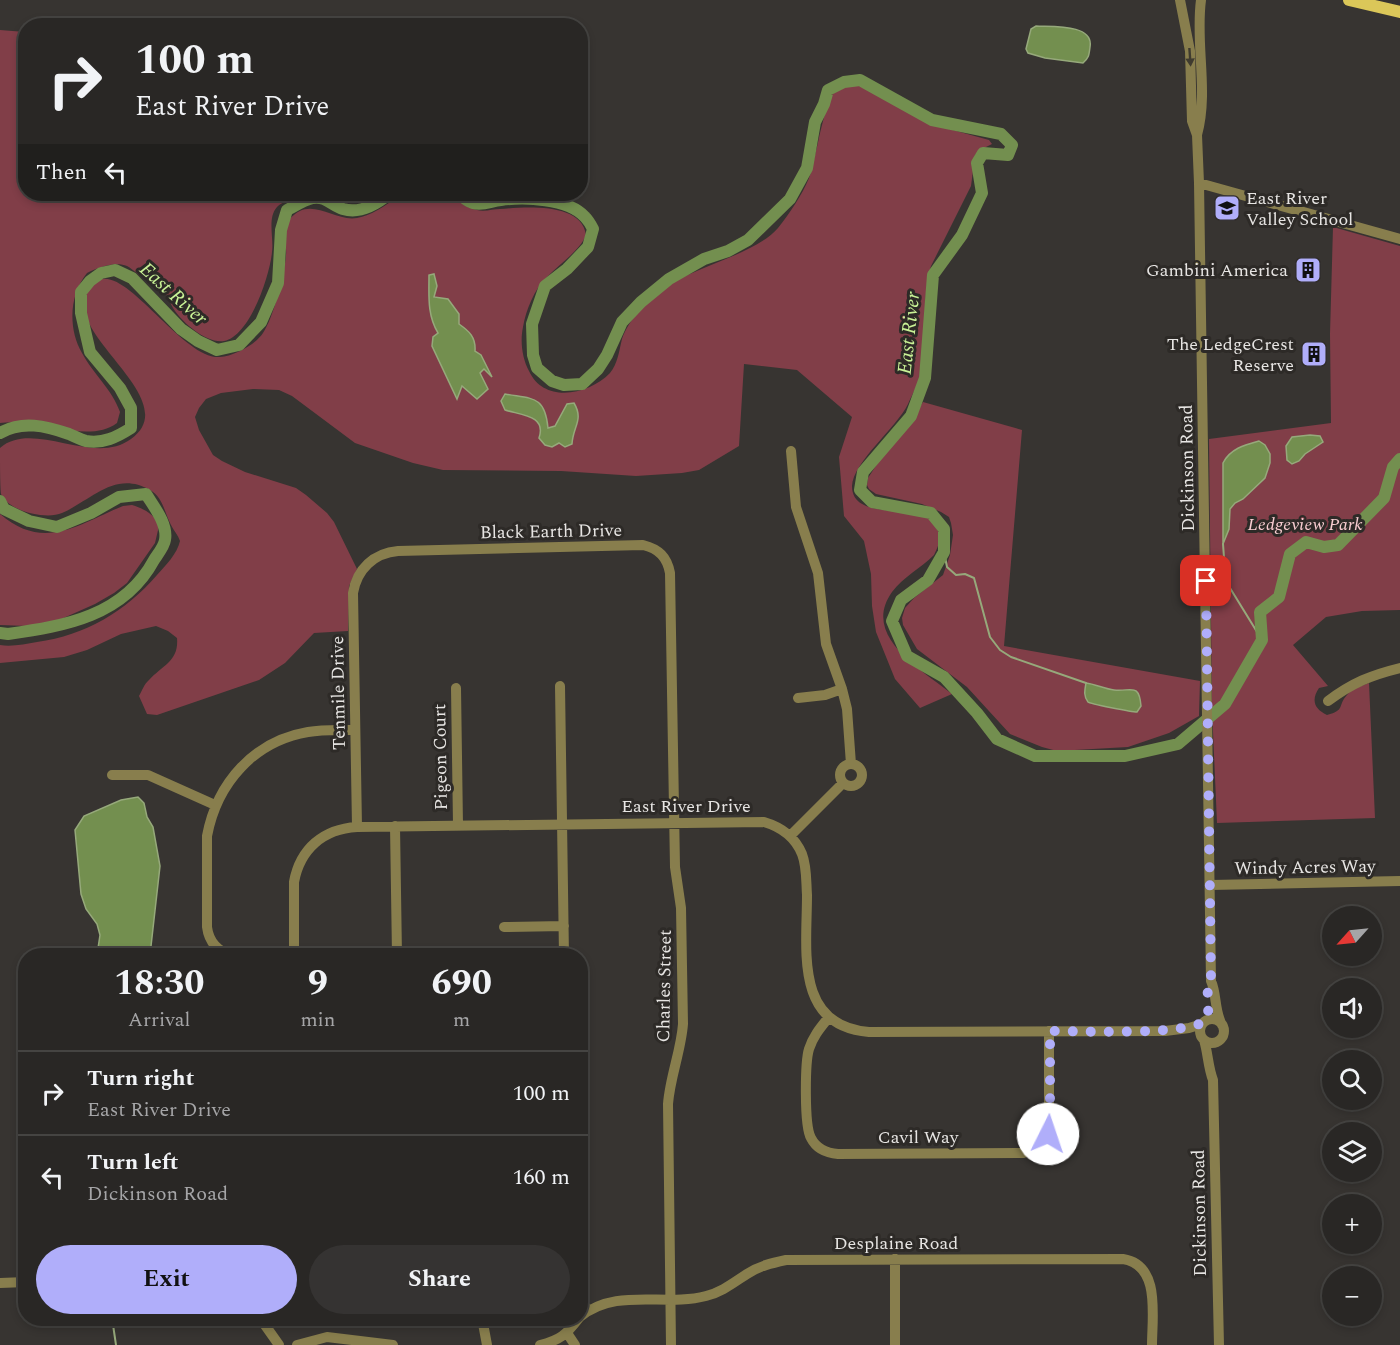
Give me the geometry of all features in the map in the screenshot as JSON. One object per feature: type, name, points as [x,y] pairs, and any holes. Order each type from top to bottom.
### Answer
[{"type":"main road","points":[[1349,0],[1400,12]]},
{"type":"street","name":"Dickinson Road","points":[[1180,0],[1190,51],[1192,121],[1197,135],[1199,183],[1211,981],[1222,1030],[1215,1052],[1216,1071],[1213,1080],[1219,1345]]},
{"type":"street","name":"Dickinson Road","points":[[1197,135],[1201,121],[1202,65],[1198,17],[1201,0]]},
{"type":"street","points":[[1199,183],[1400,239]]},
{"type":"street","points":[[791,452],[796,507],[818,573],[826,644],[847,709],[851,764]]},
{"type":"street","name":"Black Earth Drive","points":[[368,563],[380,555],[398,551],[643,545],[660,553],[669,567],[671,627]]},
{"type":"street","name":"Tenmile Drive","points":[[357,827],[353,593],[360,573],[368,563]]},
{"type":"street","name":"Charles Street","points":[[671,627],[675,877],[681,908],[683,1024],[680,1047],[669,1088],[668,1104],[671,1345]]},
{"type":"street","points":[[1328,701],[1350,684],[1378,673],[1400,669]]},
{"type":"street","points":[[560,686],[564,948]]},
{"type":"street","name":"Pigeon Court","points":[[456,688],[458,825]]},
{"type":"street","points":[[798,698],[825,695],[842,689]]},
{"type":"street","points":[[217,948],[209,938],[207,927],[206,849],[215,805],[236,772],[258,752],[271,745],[309,732],[355,730]]},
{"type":"street","points":[[851,764],[857,766],[861,772],[861,780],[856,785],[849,786],[843,783],[840,775],[842,768],[851,764]]},
{"type":"street","points":[[112,775],[148,775],[215,805]]},
{"type":"street","points":[[843,783],[790,836],[799,847],[805,865],[808,980],[815,1000],[829,1017],[848,1028],[869,1032],[1165,1031],[1189,1028],[1216,1020],[1222,1030],[1214,1042],[1165,1031]]},
{"type":"street","name":"East River Drive","points":[[294,948],[294,882],[299,864],[310,847],[319,839],[337,830],[395,826],[764,822],[781,829],[790,836]]},
{"type":"street","points":[[395,826],[397,948]]},
{"type":"street","name":"Windy Acres Way","points":[[1211,885],[1400,881]]},
{"type":"street","points":[[504,927],[564,926]]},
{"type":"street","name":"Dickinson Road","points":[[1203,1023],[1208,1010],[1207,987],[1211,981]]},
{"type":"street","name":"Cavil Way","points":[[829,1017],[817,1032],[808,1052],[806,1062],[807,1126],[810,1137],[818,1147],[838,1154],[1023,1153],[1035,1149],[1045,1140],[1049,1128],[1050,1031]]},
{"type":"street","points":[[1203,1023],[1200,1031],[1203,1039]]},
{"type":"street","name":"Dickinson Road","points":[[1203,1039],[1209,1055],[1209,1070],[1213,1080]]},
{"type":"street","points":[[895,1260],[895,1345]]},
{"type":"street","name":"Desplaine Road","points":[[588,1312],[598,1305],[619,1300],[692,1299],[714,1293],[760,1267],[779,1261],[1129,1260],[1142,1268],[1150,1280],[1152,1345]]},
{"type":"street","points":[[0,1284],[18,1283]]},
{"type":"street","points":[[266,1326],[279,1345]]},
{"type":"street","points":[[484,1326],[487,1345]]},
{"type":"street","points":[[540,1345],[556,1341],[573,1326]]},
{"type":"street","points":[[567,1333],[575,1345]]},
{"type":"street","points":[[297,1345],[327,1337],[393,1345]]},
{"type":"green space","points":[[0,30],[18,31],[18,201],[288,201],[277,207],[272,217],[272,252],[263,289],[250,317],[233,337],[218,341],[190,327],[175,311],[160,286],[143,278],[127,266],[101,267],[87,273],[77,291],[72,312],[74,333],[77,344],[91,368],[117,404],[120,412],[117,423],[105,429],[76,431],[14,422],[0,423]]},
{"type":"green space","points":[[856,85],[865,88],[931,124],[989,140],[992,144],[975,155],[971,186],[931,266],[926,293],[925,348],[920,378],[902,413],[860,466],[852,486],[854,496],[861,503],[881,510],[925,516],[939,533],[934,555],[892,592],[884,608],[884,624],[890,638],[900,651],[952,694],[920,708],[895,679],[876,632],[871,574],[864,541],[844,516],[839,457],[852,417],[797,370],[744,364],[739,446],[699,470],[636,476],[561,471],[443,470],[413,463],[355,443],[292,396],[279,390],[253,389],[221,393],[206,399],[195,417],[199,430],[213,455],[245,472],[296,488],[327,513],[334,522],[357,569],[349,586],[348,631],[314,633],[285,663],[259,680],[157,715],[147,714],[139,696],[147,682],[173,657],[177,638],[156,626],[121,634],[87,650],[64,657],[0,663],[0,645],[9,646],[55,639],[88,627],[118,611],[145,588],[179,546],[180,541],[158,497],[150,490],[137,485],[126,483],[104,489],[55,515],[38,515],[19,509],[5,500],[1,494],[0,448],[14,440],[29,438],[99,448],[116,446],[131,439],[144,422],[143,404],[133,384],[89,323],[84,304],[91,287],[98,281],[102,279],[114,281],[128,289],[191,345],[206,354],[220,357],[232,355],[250,346],[263,333],[274,307],[283,273],[287,224],[297,213],[305,209],[357,218],[373,213],[392,201],[458,201],[480,211],[511,208],[551,209],[574,217],[582,224],[586,235],[574,252],[542,283],[531,301],[522,332],[523,355],[529,371],[545,388],[567,393],[579,391],[591,387],[610,373],[617,361],[625,331],[646,303],[666,287],[741,253],[768,237],[778,228],[795,204],[809,178],[829,98],[834,92]]},
{"type":"green space","name":"Ledgeview Park","points":[[1333,227],[1400,246],[1400,610],[1362,611],[1326,617],[1293,645],[1328,686],[1319,688],[1315,696],[1315,704],[1327,715],[1339,709],[1349,693],[1369,683],[1375,818],[1217,823],[1212,709],[1209,439],[1331,423],[1330,334]]},
{"type":"green space","points":[[923,402],[1022,430],[1004,646],[1200,681],[1199,716],[1169,733],[1128,747],[1057,751],[1010,734],[967,687],[917,649],[903,625],[902,618],[905,608],[914,598],[943,575],[950,555],[953,535],[951,523],[949,517],[941,512],[922,504],[876,494],[867,485],[868,478],[881,458],[901,435]]},
{"type":"green space","points":[[132,505],[148,512],[159,526],[155,543],[127,583],[95,604],[59,620],[27,626],[0,625],[0,514],[16,525],[32,531],[47,533],[62,531],[123,506]]},
{"type":"shaded area","points":[[1036,26],[1071,28],[1086,34],[1090,40],[1088,58],[1083,63],[1045,58],[1028,53],[1026,49],[1031,29]]},
{"type":"shaded area","points":[[434,274],[437,286],[434,297],[448,299],[459,314],[459,324],[471,335],[475,351],[481,355],[492,377],[484,369],[480,373],[488,389],[477,399],[462,386],[457,399],[432,346],[433,337],[438,333],[429,305],[429,275]]},
{"type":"shaded area","points":[[505,394],[536,400],[544,409],[548,428],[555,426],[567,404],[574,403],[578,419],[572,444],[565,447],[559,443],[552,447],[545,445],[539,438],[540,430],[536,420],[505,410],[501,401]]},
{"type":"shaded area","points":[[1320,436],[1323,442],[1292,464],[1287,460],[1286,446],[1292,437]]},
{"type":"shaded area","points":[[1259,441],[1265,445],[1270,454],[1270,463],[1265,478],[1230,509],[1229,529],[1223,544],[1223,463],[1234,451]]},
{"type":"shaded area","points":[[1086,683],[1114,690],[1136,691],[1141,706],[1137,712],[1088,702],[1085,695]]},
{"type":"shaded area","points":[[138,797],[144,803],[147,817],[153,827],[160,866],[151,948],[98,948],[100,935],[97,924],[86,909],[81,894],[75,830],[84,816],[121,800]]},
{"type":"waterway","name":"East River","points":[[551,201],[577,211],[585,217],[593,229],[588,247],[567,269],[545,286],[532,324],[533,355],[537,368],[552,381],[564,385],[582,384],[598,369],[622,322],[641,302],[669,279],[704,259],[728,251],[748,240],[790,199],[807,168],[815,122],[828,90],[844,82],[860,80],[932,120],[1001,134],[1012,145],[1008,155],[983,153],[977,163],[982,193],[962,235],[933,275],[925,378],[911,416],[863,472],[860,490],[872,502],[931,513],[944,529],[944,552],[928,580],[901,600],[892,621],[907,656],[944,677],[997,739],[1035,756],[1125,756],[1178,744],[1225,704],[1262,640],[1260,612],[1279,597],[1290,554],[1306,542],[1324,547],[1338,545],[1384,498],[1393,467],[1400,459]]},
{"type":"waterway","name":"East River","points":[[0,433],[25,425],[43,427],[86,441],[98,442],[115,437],[131,428],[131,408],[120,388],[90,352],[81,313],[81,292],[101,273],[115,270],[132,278],[181,329],[198,341],[217,350],[239,345],[261,322],[278,283],[281,230],[287,210],[304,201]]},
{"type":"waterway","name":"East River","points":[[327,201],[349,210],[362,209],[379,201]]},
{"type":"waterway","name":"East River","points":[[468,201],[477,204],[497,201]]},
{"type":"waterway","name":"East River","points":[[0,501],[4,509],[29,521],[57,527],[91,513],[119,497],[146,494],[160,516],[165,534],[162,548],[141,579],[127,594],[110,606],[91,615],[51,627],[8,634],[0,633]]},
{"type":"waterway","points":[[1223,544],[1225,571],[1230,588],[1262,640]]},
{"type":"waterway","points":[[944,552],[947,567],[956,575],[965,574],[974,578],[990,637],[1000,650],[1011,657],[1086,683]]},
{"type":"waterway","points":[[113,1326],[116,1345]]},
{"type":"place","name":"East River Valley School","points":[[1227,208]]},
{"type":"place","name":"Gambini America","points":[[1308,270]]},
{"type":"place","name":"The LedgeCrest Reserve","points":[[1314,354]]},
{"type":"route","points":[[1048,1134],[1050,1031],[1165,1031],[1198,1026],[1205,1021],[1207,1016],[1207,987],[1211,981],[1211,885],[1206,581]]}]
